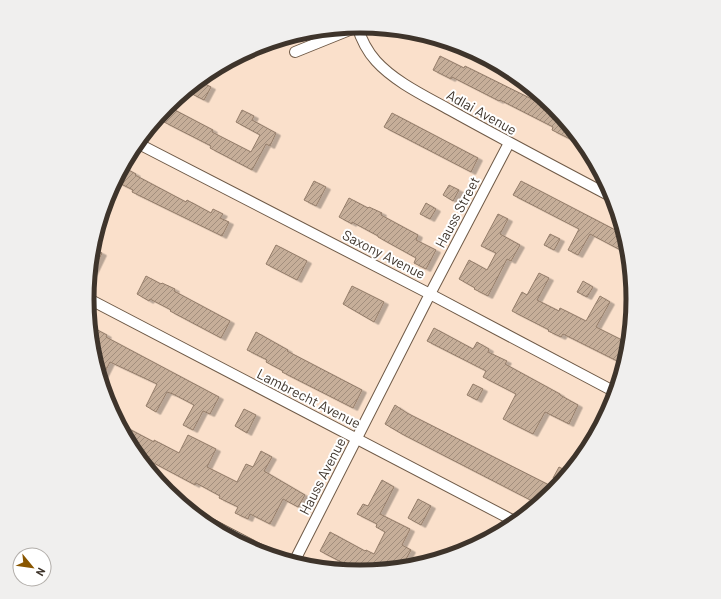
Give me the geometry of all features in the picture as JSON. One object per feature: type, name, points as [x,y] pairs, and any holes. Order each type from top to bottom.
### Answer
[{"type":"street","name":"Adlai Avenue","points":[[359,33],[364,45],[376,61],[390,74],[414,90],[509,143],[605,193]]},
{"type":"street","points":[[295,52],[339,34]]},
{"type":"street","name":"Hauss Street","points":[[430,294],[509,143]]},
{"type":"street","name":"Saxony Avenue","points":[[143,146],[430,294],[611,390]]},
{"type":"street","name":"Hauss Avenue","points":[[296,558],[430,294]]},
{"type":"street","name":"Lambrecht Avenue","points":[[94,302],[512,519]]},
{"type":"building","points":[[440,56],[464,68],[465,66],[541,104],[575,142],[552,130],[553,127],[500,100],[499,101],[452,77],[451,79],[433,70]]},
{"type":"building","points":[[204,84],[211,87],[204,100],[192,94]]},
{"type":"building","points":[[174,109],[213,130],[212,132],[251,152],[260,135],[236,122],[242,110],[254,116],[252,120],[276,133],[270,146],[266,144],[252,170],[210,148],[211,146],[164,122]]},
{"type":"building","points":[[392,113],[478,158],[471,172],[384,127]]},
{"type":"building","points":[[128,170],[136,174],[135,175],[186,202],[187,200],[211,213],[213,209],[223,214],[220,218],[229,222],[222,236],[132,192],[133,190],[120,184]]},
{"type":"building","points":[[314,181],[326,187],[316,206],[304,200]]},
{"type":"building","points":[[521,181],[618,231],[623,251],[590,234],[578,255],[568,250],[579,229],[513,195]]},
{"type":"building","points":[[449,185],[459,190],[453,201],[443,195]]},
{"type":"building","points":[[349,198],[368,208],[369,207],[382,213],[381,215],[418,235],[416,240],[436,250],[426,269],[414,263],[416,258],[352,222],[352,224],[339,217]]},
{"type":"building","points":[[426,203],[436,209],[430,219],[420,214]]},
{"type":"building","points":[[498,214],[508,219],[500,234],[520,245],[511,261],[507,259],[488,296],[459,279],[469,260],[487,270],[496,253],[481,246]]},
{"type":"building","points":[[550,234],[560,239],[554,250],[544,245]]},
{"type":"building","points":[[276,245],[307,261],[297,280],[266,264]]},
{"type":"building","points":[[98,251],[102,253],[96,266]]},
{"type":"building","points":[[539,273],[549,278],[537,300],[559,311],[560,308],[586,321],[600,296],[610,302],[596,327],[624,341],[619,362],[563,334],[561,337],[548,331],[549,330],[512,311],[522,292],[527,295]]},
{"type":"building","points":[[146,276],[175,289],[174,291],[230,321],[221,338],[150,299],[149,301],[137,294]]},
{"type":"building","points":[[583,281],[593,287],[587,297],[577,292]]},
{"type":"building","points":[[352,286],[384,302],[374,322],[343,304]]},
{"type":"building","points":[[434,328],[473,349],[477,342],[489,349],[488,352],[507,361],[505,364],[578,405],[569,424],[545,412],[533,434],[503,419],[516,394],[483,377],[486,371],[427,341]]},
{"type":"building","points":[[96,329],[107,335],[106,337],[219,397],[210,414],[203,411],[193,430],[183,425],[194,405],[167,392],[156,412],[146,406],[157,384],[110,362],[104,373],[101,354],[99,351]]},
{"type":"building","points":[[256,332],[288,350],[287,351],[362,390],[353,408],[282,372],[283,371],[266,362],[267,360],[247,350]]},
{"type":"building","points":[[473,384],[483,389],[477,400],[467,395]]},
{"type":"building","points":[[395,405],[407,413],[551,486],[534,502],[385,424]]},
{"type":"building","points":[[244,409],[256,415],[247,433],[235,426]]},
{"type":"building","points":[[127,428],[179,453],[188,435],[216,449],[207,467],[237,482],[246,464],[253,467],[261,451],[272,457],[264,471],[305,495],[298,507],[283,499],[270,524],[250,514],[248,519],[235,513],[238,507],[219,498],[220,496],[196,483],[195,485],[147,460]]},
{"type":"building","points":[[559,467],[565,470],[556,480],[553,478]]},
{"type":"building","points":[[382,480],[394,487],[380,514],[410,529],[402,545],[411,550],[405,561],[401,560],[399,563],[395,564],[347,565],[320,551],[330,532],[365,551],[366,550],[374,554],[385,532],[376,527],[377,524],[357,514],[363,504],[368,506]]},
{"type":"building","points":[[418,499],[431,506],[421,525],[408,518]]}]
